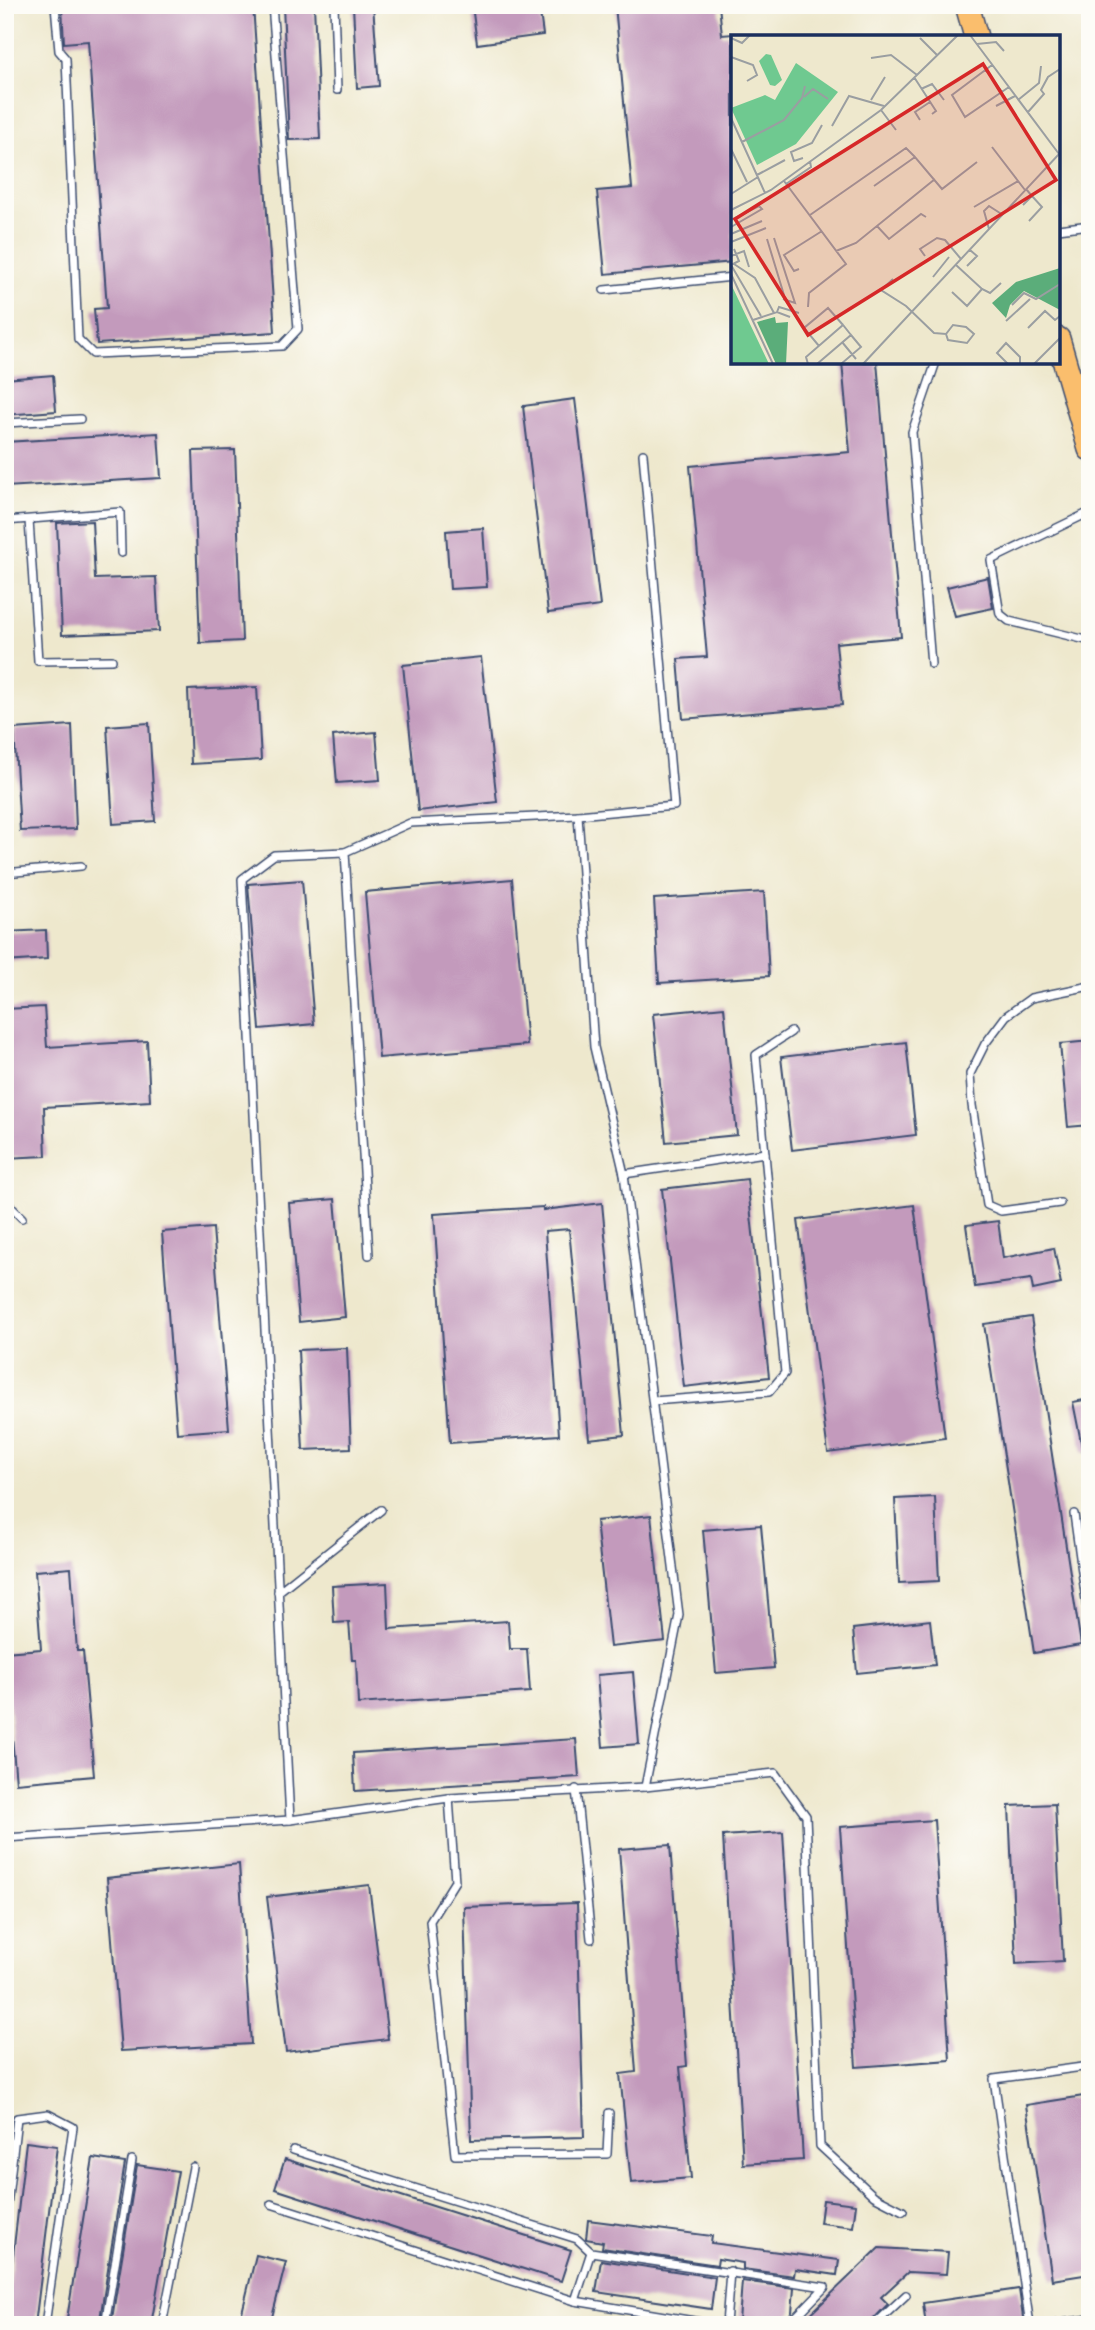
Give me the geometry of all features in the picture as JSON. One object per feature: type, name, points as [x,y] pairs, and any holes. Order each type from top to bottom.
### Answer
[{"type":"main road","points":[[967,5],[975,35]]},
{"type":"main road","points":[[1060,346],[1090,449]]},
{"type":"lane","points":[[55,5],[59,51],[66,59],[78,339],[93,354],[282,346],[298,329],[272,5]]},
{"type":"lane","points":[[334,5],[337,90]]},
{"type":"lane","points":[[1060,229],[1090,225]]},
{"type":"lane","points":[[604,290],[731,277]]},
{"type":"lane","points":[[931,664],[912,432],[935,364]]},
{"type":"lane","points":[[5,423],[80,419]]},
{"type":"lane","points":[[290,1820],[242,879],[274,855],[345,852],[410,823],[578,815],[674,806],[643,454]]},
{"type":"lane","points":[[5,521],[120,512],[121,553]]},
{"type":"lane","points":[[1090,512],[991,560],[1000,614],[1009,621],[1090,641]]},
{"type":"lane","points":[[29,520],[38,661],[112,660]]},
{"type":"lane","points":[[578,815],[594,1048],[624,1174],[679,1615],[645,1787]]},
{"type":"lane","points":[[345,852],[369,1255]]},
{"type":"lane","points":[[5,873],[81,866]]},
{"type":"lane","points":[[1060,1203],[1001,1211],[987,1205],[970,1074],[985,1044],[1006,1016],[1031,998],[1090,986]]},
{"type":"lane","points":[[653,1401],[769,1392],[785,1373],[756,1055],[791,1032]]},
{"type":"lane","points":[[624,1174],[765,1153]]},
{"type":"lane","points":[[5,1201],[22,1218]]},
{"type":"lane","points":[[278,1592],[381,1510]]},
{"type":"lane","points":[[1074,1514],[1090,1629]]},
{"type":"lane","points":[[5,1838],[290,1820],[449,1798],[645,1787],[775,1773],[806,1816],[820,2146],[874,2196],[903,2211]]},
{"type":"lane","points":[[576,1789],[591,1939]]},
{"type":"lane","points":[[449,1798],[455,1881],[430,1922],[455,2155],[607,2154],[609,2113]]},
{"type":"lane","points":[[1030,2325],[994,2079],[1090,2066]]},
{"type":"lane","points":[[5,2224],[18,2118],[48,2114],[73,2126],[45,2325]]},
{"type":"lane","points":[[293,2150],[577,2239],[591,2252],[825,2287],[788,2325]]},
{"type":"lane","points":[[105,2325],[132,2160]]},
{"type":"lane","points":[[162,2325],[193,2167]]},
{"type":"lane","points":[[271,2204],[575,2301],[719,2325]]},
{"type":"lane","points":[[575,2301],[591,2252]]},
{"type":"lane","points":[[726,2325],[730,2271]]},
{"type":"lane","points":[[874,2325],[906,2295]]},
{"type":"lane","points":[[1048,2325],[1090,2319]]},
{"type":"building","points":[[253,5],[275,332],[97,344],[94,309],[107,308],[88,41],[64,43],[62,7]]},
{"type":"building","points":[[283,5],[314,5],[320,139],[289,140]]},
{"type":"building","points":[[353,5],[373,5],[379,86],[357,88]]},
{"type":"building","points":[[472,5],[539,5],[543,35],[477,44]]},
{"type":"building","points":[[615,5],[719,5],[722,35],[733,34],[731,262],[605,274],[597,191],[632,188]]},
{"type":"building","points":[[842,364],[877,364],[901,637],[836,643],[842,705],[683,719],[678,659],[707,657],[690,466],[850,452]]},
{"type":"building","points":[[53,375],[56,411],[5,415],[5,379]]},
{"type":"building","points":[[575,399],[600,606],[548,613],[523,406]]},
{"type":"building","points":[[158,433],[161,478],[5,487],[5,442]]},
{"type":"building","points":[[235,450],[242,641],[200,643],[193,451]]},
{"type":"building","points":[[92,521],[95,579],[156,577],[159,631],[62,635],[57,523]]},
{"type":"building","points":[[483,528],[487,587],[450,589],[446,531]]},
{"type":"building","points":[[988,577],[993,608],[955,616],[947,587]]},
{"type":"building","points":[[481,657],[497,802],[418,811],[403,665]]},
{"type":"building","points":[[257,687],[261,760],[191,764],[188,690]]},
{"type":"building","points":[[149,723],[155,821],[113,824],[107,726]]},
{"type":"building","points":[[72,725],[76,829],[20,831],[14,729]]},
{"type":"building","points":[[376,732],[380,780],[337,783],[333,736]]},
{"type":"building","points":[[512,879],[527,1045],[379,1058],[365,892]]},
{"type":"building","points":[[302,880],[314,1024],[260,1029],[248,884]]},
{"type":"building","points":[[764,892],[769,976],[659,983],[654,899]]},
{"type":"building","points":[[46,930],[47,959],[5,962],[5,932]]},
{"type":"building","points":[[44,1007],[47,1047],[147,1041],[150,1101],[44,1107],[46,1156],[5,1158],[5,1009]]},
{"type":"building","points":[[724,1007],[737,1135],[666,1142],[653,1014]]},
{"type":"building","points":[[1090,1041],[1090,1125],[1068,1127],[1060,1044]]},
{"type":"building","points":[[906,1042],[916,1135],[792,1150],[781,1057]]},
{"type":"building","points":[[747,1179],[769,1377],[684,1387],[662,1189]]},
{"type":"building","points":[[335,1199],[345,1317],[299,1322],[289,1203]]},
{"type":"building","points":[[602,1203],[624,1435],[589,1439],[569,1229],[545,1231],[559,1435],[450,1443],[434,1214],[543,1207],[543,1210]]},
{"type":"building","points":[[914,1205],[945,1438],[828,1453],[798,1220]]},
{"type":"building","points":[[998,1221],[1003,1258],[1054,1248],[1061,1284],[1033,1290],[1031,1279],[975,1287],[966,1225]]},
{"type":"building","points":[[213,1228],[229,1429],[177,1433],[162,1232]]},
{"type":"building","points":[[1031,1317],[1081,1645],[1034,1653],[984,1324]]},
{"type":"building","points":[[347,1348],[351,1448],[303,1450],[298,1350]]},
{"type":"building","points":[[1090,1399],[1090,1452],[1083,1452],[1073,1402]]},
{"type":"building","points":[[935,1497],[939,1581],[899,1583],[895,1499]]},
{"type":"building","points":[[651,1515],[665,1641],[610,1647],[596,1521]]},
{"type":"building","points":[[761,1525],[774,1668],[716,1673],[703,1530]]},
{"type":"building","points":[[71,1568],[77,1651],[83,1651],[94,1776],[16,1783],[8,1690],[5,1690],[5,1652],[41,1649],[35,1571]]},
{"type":"building","points":[[387,1583],[389,1629],[508,1621],[510,1649],[527,1649],[530,1692],[358,1704],[356,1660],[352,1660],[349,1622],[334,1623],[332,1586]]},
{"type":"building","points":[[930,1620],[935,1665],[857,1673],[853,1629]]},
{"type":"building","points":[[633,1672],[639,1744],[603,1747],[597,1675]]},
{"type":"building","points":[[576,1739],[579,1777],[355,1791],[353,1753]]},
{"type":"building","points":[[1055,1804],[1063,1961],[1016,1964],[1009,1806]]},
{"type":"building","points":[[934,1820],[950,2060],[856,2067],[840,1827]]},
{"type":"building","points":[[783,1832],[803,2160],[743,2164],[723,1836]]},
{"type":"building","points":[[670,1845],[687,2066],[680,2067],[691,2178],[631,2183],[620,2074],[636,2072],[619,1849]]},
{"type":"building","points":[[239,1864],[251,2044],[121,2051],[107,1878]]},
{"type":"building","points":[[369,1885],[388,2039],[286,2052],[267,1897]]},
{"type":"building","points":[[577,1903],[584,2137],[471,2140],[464,1907]]},
{"type":"building","points":[[1090,2095],[1090,2274],[1052,2280],[1026,2105]]},
{"type":"building","points":[[26,2142],[57,2146],[35,2325],[5,2325]]},
{"type":"building","points":[[93,2158],[125,2163],[99,2325],[66,2325]]},
{"type":"building","points":[[285,2159],[571,2250],[561,2281],[275,2189]]},
{"type":"building","points":[[137,2165],[178,2171],[151,2325],[111,2325]]},
{"type":"building","points":[[823,2200],[856,2204],[853,2227],[820,2223]]},
{"type":"building","points":[[588,2220],[712,2236],[711,2243],[839,2260],[837,2275],[795,2269],[794,2276],[743,2269],[743,2263],[718,2259],[717,2265],[602,2248],[603,2242],[586,2239]]},
{"type":"building","points":[[879,2248],[948,2252],[946,2274],[908,2272],[881,2297],[888,2304],[868,2325],[799,2325]]},
{"type":"building","points":[[256,2255],[286,2262],[270,2325],[239,2325]]},
{"type":"building","points":[[601,2260],[715,2277],[711,2309],[596,2292]]},
{"type":"building","points":[[742,2281],[794,2288],[792,2312],[782,2325],[739,2322]]},
{"type":"building","points":[[1019,2289],[1024,2325],[926,2325],[923,2303]]}]
